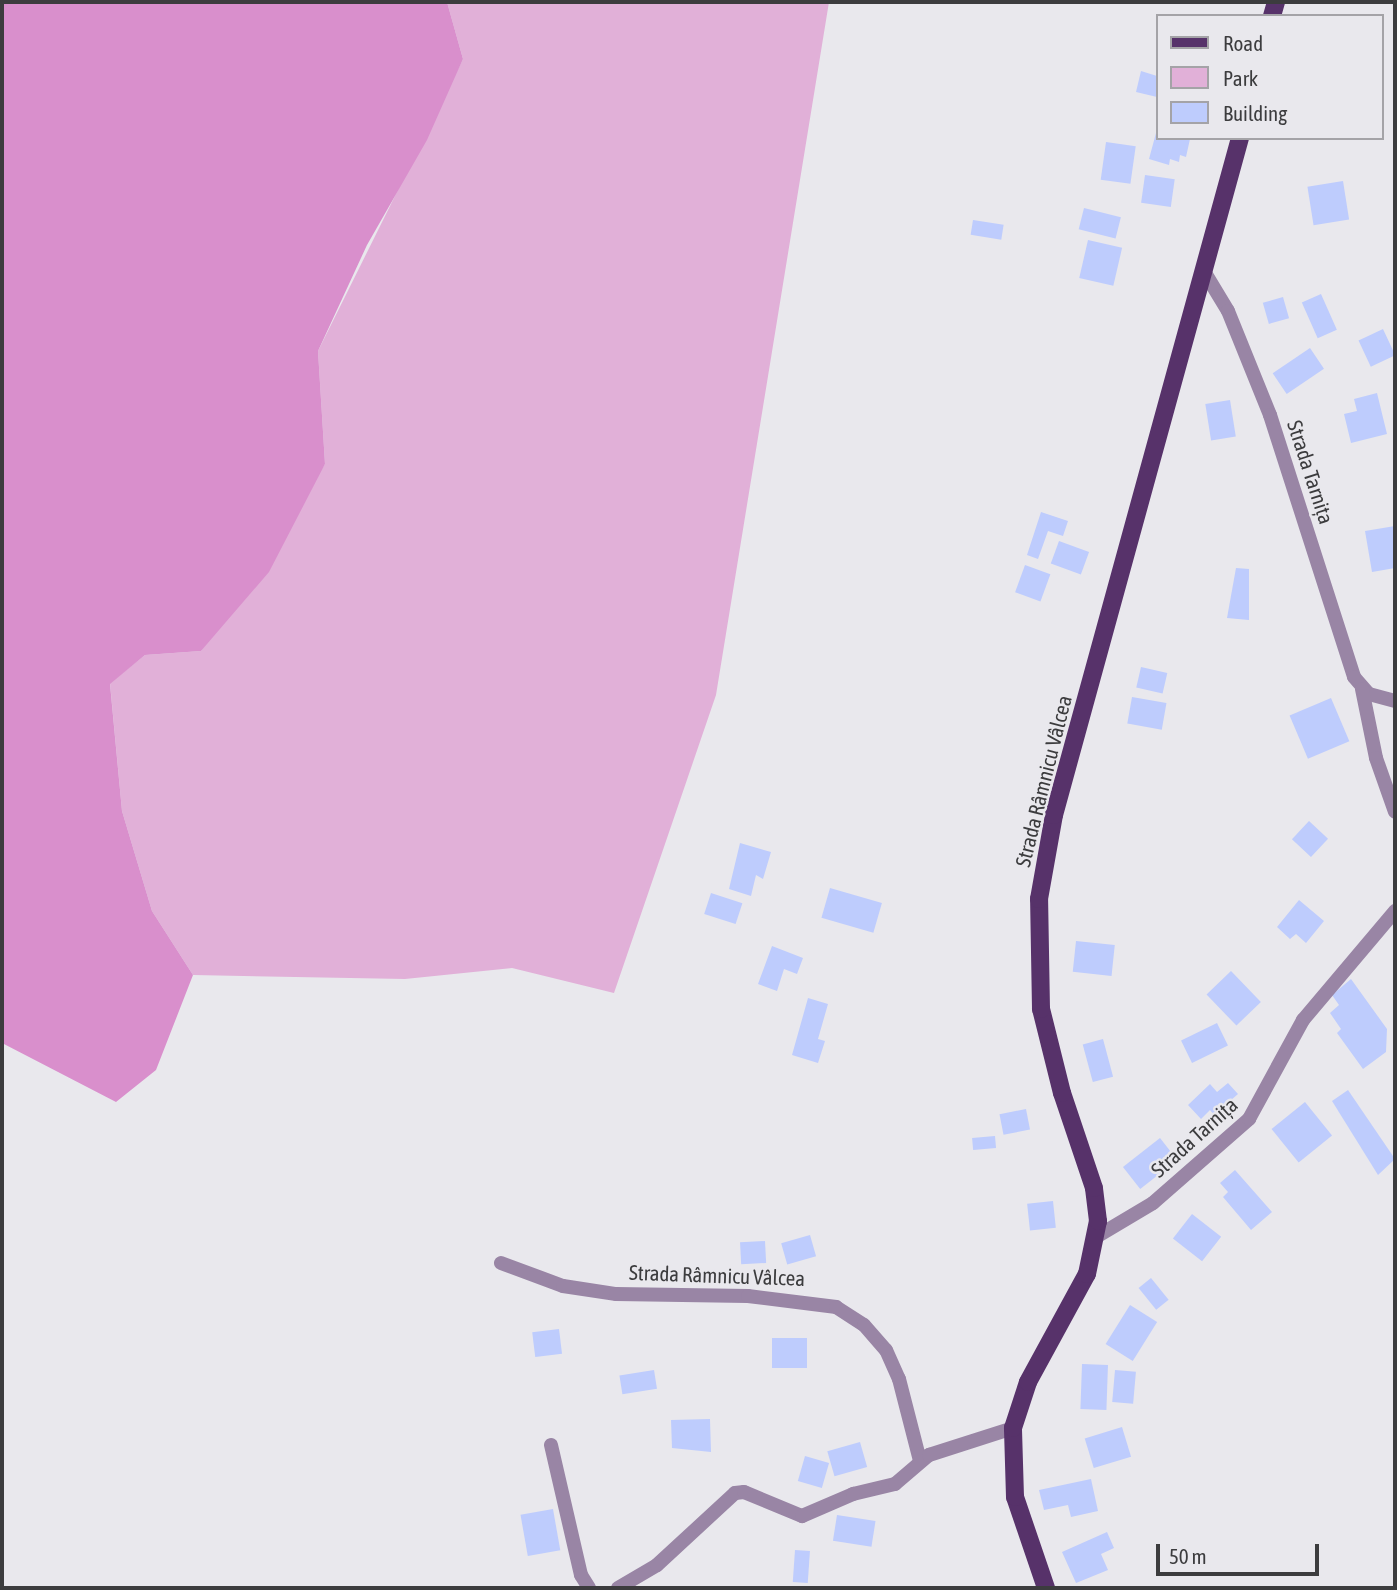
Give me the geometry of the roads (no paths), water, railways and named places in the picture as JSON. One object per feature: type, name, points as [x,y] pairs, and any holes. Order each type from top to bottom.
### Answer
[{"type":"main road","name":"Strada Râmnicu Vâlcea","points":[[1046,1588],[1015,1497],[1013,1428],[1028,1382],[1087,1274],[1096,1237],[1094,1188],[1058,1082],[1041,1009],[1039,899],[1054,815],[1239,140]]},
{"type":"street","name":"Strada Tarnița","points":[[1205,273],[1228,311],[1270,415],[1354,677],[1362,689],[1376,758],[1395,811]]},
{"type":"street","points":[[1362,689],[1395,701]]},
{"type":"street","name":"Strada Tarnița","points":[[1096,1237],[1153,1203],[1249,1119],[1303,1020],[1395,911]]},
{"type":"street","name":"Strada Râmnicu Vâlcea","points":[[501,1263],[563,1286],[615,1294],[748,1296],[836,1307],[864,1325],[886,1350],[899,1379],[920,1461]]},
{"type":"street","points":[[618,1588],[657,1565],[735,1493],[744,1492],[802,1516],[853,1494],[895,1484],[920,1461],[1013,1428]]},
{"type":"street","points":[[551,1445],[581,1575],[589,1588]]}]
